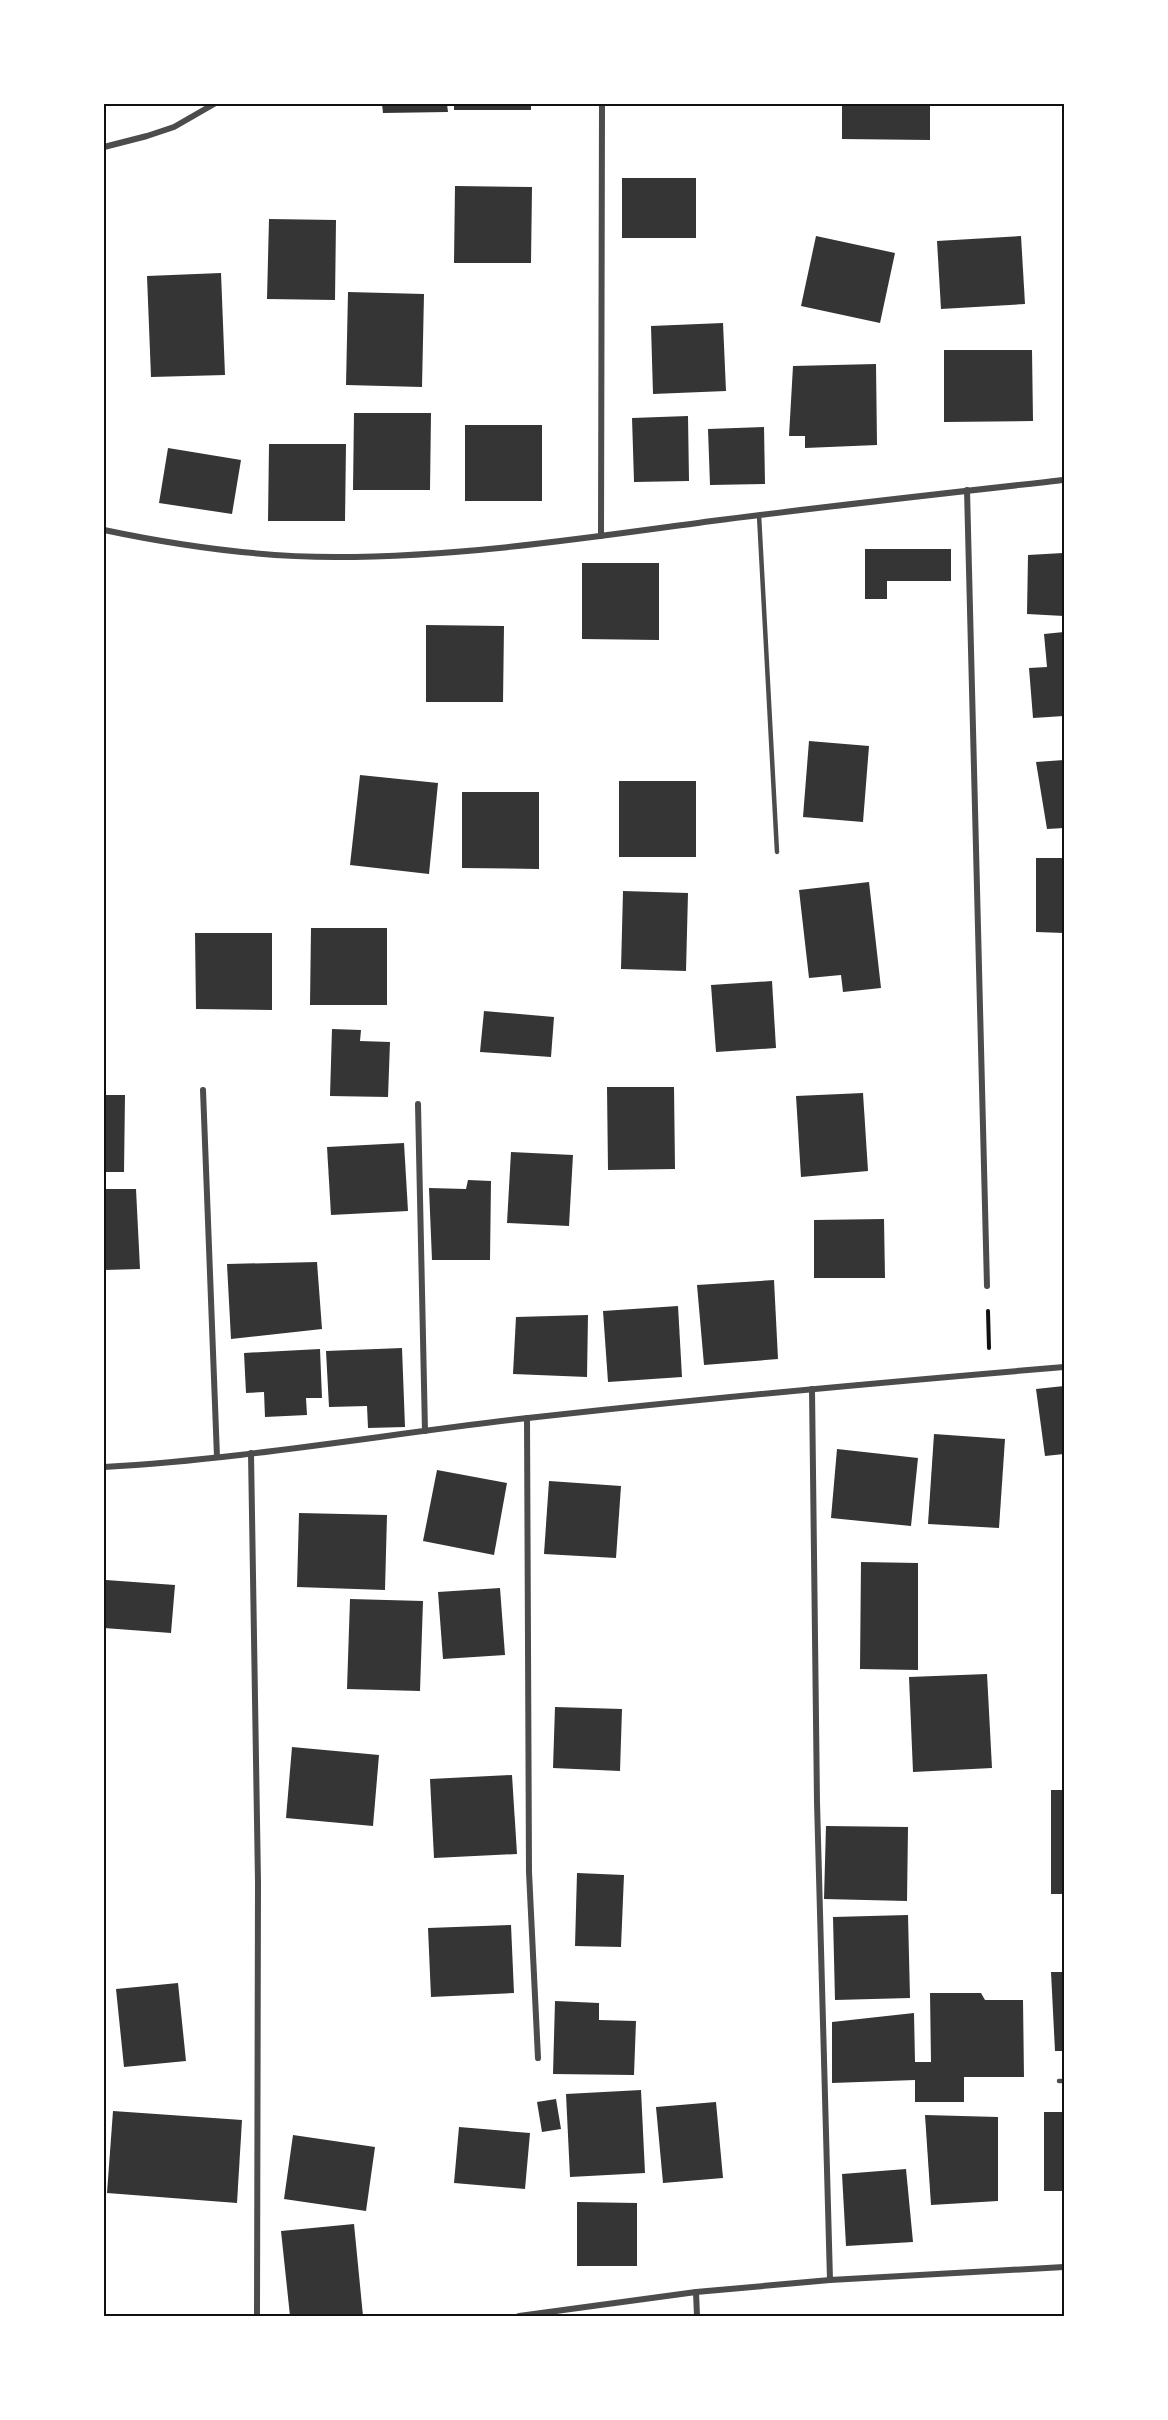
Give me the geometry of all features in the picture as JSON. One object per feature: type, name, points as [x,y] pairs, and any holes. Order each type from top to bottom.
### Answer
[{"type":"street","points":[[104,147],[174,127],[214,104]]},
{"type":"street","points":[[601,536],[602,104]]},
{"type":"street","points":[[104,530],[176,545],[257,554],[334,557],[421,555],[601,536],[759,515],[1065,480]]},
{"type":"street","points":[[967,490],[987,1286]]},
{"type":"street","points":[[202,1090],[217,1458]]},
{"type":"street","points":[[418,1104],[425,1431]]},
{"type":"street","points":[[104,1467],[217,1458],[527,1418],[812,1389],[1065,1367]]},
{"type":"street","points":[[812,1389],[817,1803],[830,2280]]},
{"type":"street","points":[[527,1418],[529,1872],[538,2058]]},
{"type":"street","points":[[251,1453],[258,1882],[257,2316]]},
{"type":"street","points":[[519,2316],[696,2292],[830,2280],[1065,2267]]},
{"type":"street","points":[[696,2292],[697,2316]]},
{"type":"lane","points":[[759,515],[777,852]]},
{"type":"path","points":[[987,1286],[989,1373]]},
{"type":"building","points":[[382,104],[447,104],[448,112],[383,113]]},
{"type":"building","points":[[454,104],[531,104],[531,110],[454,110]]},
{"type":"building","points":[[842,104],[930,104],[930,140],[842,139]]},
{"type":"building","points":[[622,178],[696,178],[696,238],[622,238]]},
{"type":"building","points":[[455,186],[532,187],[531,263],[454,263]]},
{"type":"building","points":[[269,219],[336,220],[335,300],[267,299]]},
{"type":"building","points":[[816,236],[895,253],[880,323],[801,306]]},
{"type":"building","points":[[1021,236],[1025,304],[941,309],[937,241]]},
{"type":"building","points":[[221,273],[225,375],[151,377],[147,276]]},
{"type":"building","points":[[348,292],[424,294],[422,387],[346,385]]},
{"type":"building","points":[[723,323],[726,391],[653,394],[651,326]]},
{"type":"building","points":[[944,350],[1032,350],[1033,421],[944,422]]},
{"type":"building","points":[[876,364],[877,445],[805,448],[805,436],[789,436],[793,366]]},
{"type":"building","points":[[354,413],[431,413],[430,490],[353,490]]},
{"type":"building","points":[[688,416],[689,481],[634,482],[632,418]]},
{"type":"building","points":[[465,425],[542,425],[542,501],[465,501]]},
{"type":"building","points":[[764,427],[765,484],[710,485],[708,429]]},
{"type":"building","points":[[269,444],[346,444],[345,521],[268,521]]},
{"type":"building","points":[[168,448],[241,460],[232,514],[159,503]]},
{"type":"building","points":[[865,549],[951,549],[951,581],[887,581],[887,599],[865,599]]},
{"type":"building","points":[[1063,553],[1064,616],[1027,614],[1028,555]]},
{"type":"building","points":[[582,563],[659,563],[659,640],[582,639]]},
{"type":"building","points":[[426,625],[504,626],[503,702],[426,702]]},
{"type":"building","points":[[1064,632],[1064,716],[1033,718],[1029,668],[1047,667],[1044,634]]},
{"type":"building","points":[[809,741],[869,746],[863,822],[803,817]]},
{"type":"building","points":[[1064,760],[1064,828],[1047,829],[1036,762]]},
{"type":"building","points":[[360,775],[438,783],[429,874],[350,865]]},
{"type":"building","points":[[619,781],[696,781],[696,857],[619,857]]},
{"type":"building","points":[[462,792],[539,792],[539,869],[462,868]]},
{"type":"building","points":[[1036,858],[1064,858],[1064,933],[1036,932]]},
{"type":"building","points":[[869,882],[881,988],[843,992],[841,975],[809,978],[799,890]]},
{"type":"building","points":[[623,891],[688,893],[686,971],[621,969]]},
{"type":"building","points":[[311,928],[387,928],[387,1005],[310,1005]]},
{"type":"building","points":[[195,933],[272,933],[272,1010],[196,1009]]},
{"type":"building","points":[[772,981],[776,1048],[716,1052],[711,985]]},
{"type":"building","points":[[484,1011],[554,1017],[551,1057],[480,1052]]},
{"type":"building","points":[[332,1029],[361,1030],[360,1041],[390,1042],[388,1097],[330,1096]]},
{"type":"building","points":[[607,1087],[674,1087],[675,1169],[608,1170]]},
{"type":"building","points":[[863,1093],[868,1171],[801,1177],[796,1096]]},
{"type":"building","points":[[104,1095],[125,1095],[124,1172],[104,1172]]},
{"type":"building","points":[[404,1143],[408,1211],[331,1215],[327,1147]]},
{"type":"building","points":[[511,1152],[573,1155],[569,1226],[507,1223]]},
{"type":"building","points":[[468,1180],[491,1181],[490,1260],[432,1260],[429,1188],[466,1189]]},
{"type":"building","points":[[104,1189],[136,1189],[140,1269],[104,1270]]},
{"type":"building","points":[[884,1219],[885,1278],[814,1278],[814,1220]]},
{"type":"building","points":[[317,1262],[322,1329],[231,1339],[227,1264]]},
{"type":"building","points":[[774,1280],[778,1359],[704,1365],[697,1285]]},
{"type":"building","points":[[678,1306],[682,1377],[608,1382],[603,1311]]},
{"type":"building","points":[[588,1315],[587,1377],[513,1374],[516,1317]]},
{"type":"building","points":[[402,1348],[405,1427],[368,1428],[367,1406],[329,1407],[326,1351]]},
{"type":"building","points":[[320,1349],[322,1398],[306,1398],[307,1415],[265,1417],[264,1392],[246,1393],[244,1353]]},
{"type":"building","points":[[1064,1386],[1064,1454],[1045,1456],[1036,1389]]},
{"type":"building","points":[[934,1434],[1005,1439],[999,1528],[928,1524]]},
{"type":"building","points":[[837,1449],[918,1458],[911,1526],[831,1518]]},
{"type":"building","points":[[437,1470],[507,1483],[494,1555],[423,1541]]},
{"type":"building","points":[[549,1481],[621,1486],[616,1558],[544,1554]]},
{"type":"building","points":[[299,1513],[387,1515],[385,1590],[297,1587]]},
{"type":"building","points":[[861,1562],[918,1563],[918,1670],[860,1669]]},
{"type":"building","points":[[106,1580],[175,1585],[171,1633],[104,1628]]},
{"type":"building","points":[[500,1588],[505,1655],[443,1659],[438,1592]]},
{"type":"building","points":[[350,1599],[423,1601],[420,1691],[347,1689]]},
{"type":"building","points":[[987,1674],[992,1768],[913,1772],[909,1677]]},
{"type":"building","points":[[555,1707],[622,1709],[620,1771],[553,1768]]},
{"type":"building","points":[[292,1747],[379,1755],[373,1826],[286,1818]]},
{"type":"building","points":[[512,1775],[517,1854],[434,1858],[430,1779]]},
{"type":"building","points":[[1051,1790],[1064,1790],[1064,1894],[1051,1894]]},
{"type":"building","points":[[826,1826],[908,1827],[907,1901],[824,1899]]},
{"type":"building","points":[[577,1873],[624,1875],[621,1947],[575,1946]]},
{"type":"building","points":[[908,1915],[910,1998],[835,2000],[833,1917]]},
{"type":"building","points":[[511,1925],[514,1993],[431,1997],[428,1928]]},
{"type":"building","points":[[1051,1972],[1064,1972],[1064,2051],[1055,2051]]},
{"type":"building","points":[[178,1983],[186,2061],[124,2067],[116,1989]]},
{"type":"building","points":[[930,1993],[981,1993],[985,2000],[1023,2000],[1024,2077],[964,2077],[964,2102],[915,2102],[915,2080],[832,2083],[832,2022],[914,2013],[915,2062],[931,2062]]},
{"type":"building","points":[[555,2001],[599,2003],[599,2020],[636,2021],[634,2075],[553,2074]]},
{"type":"building","points":[[641,2090],[645,2173],[570,2177],[566,2094]]},
{"type":"building","points":[[556,2099],[561,2129],[542,2132],[537,2102]]},
{"type":"building","points":[[716,2102],[723,2178],[663,2183],[656,2107]]},
{"type":"building","points":[[113,2111],[242,2120],[237,2203],[107,2193]]},
{"type":"building","points":[[1044,2112],[1064,2112],[1064,2191],[1044,2191]]},
{"type":"building","points":[[925,2115],[998,2117],[998,2201],[931,2205]]},
{"type":"building","points":[[459,2127],[530,2133],[525,2189],[454,2183]]},
{"type":"building","points":[[293,2135],[375,2147],[366,2211],[284,2199]]},
{"type":"building","points":[[906,2169],[913,2242],[846,2246],[842,2174]]},
{"type":"building","points":[[577,2202],[637,2203],[637,2266],[577,2266]]},
{"type":"building","points":[[354,2224],[363,2316],[290,2316],[281,2231]]}]
